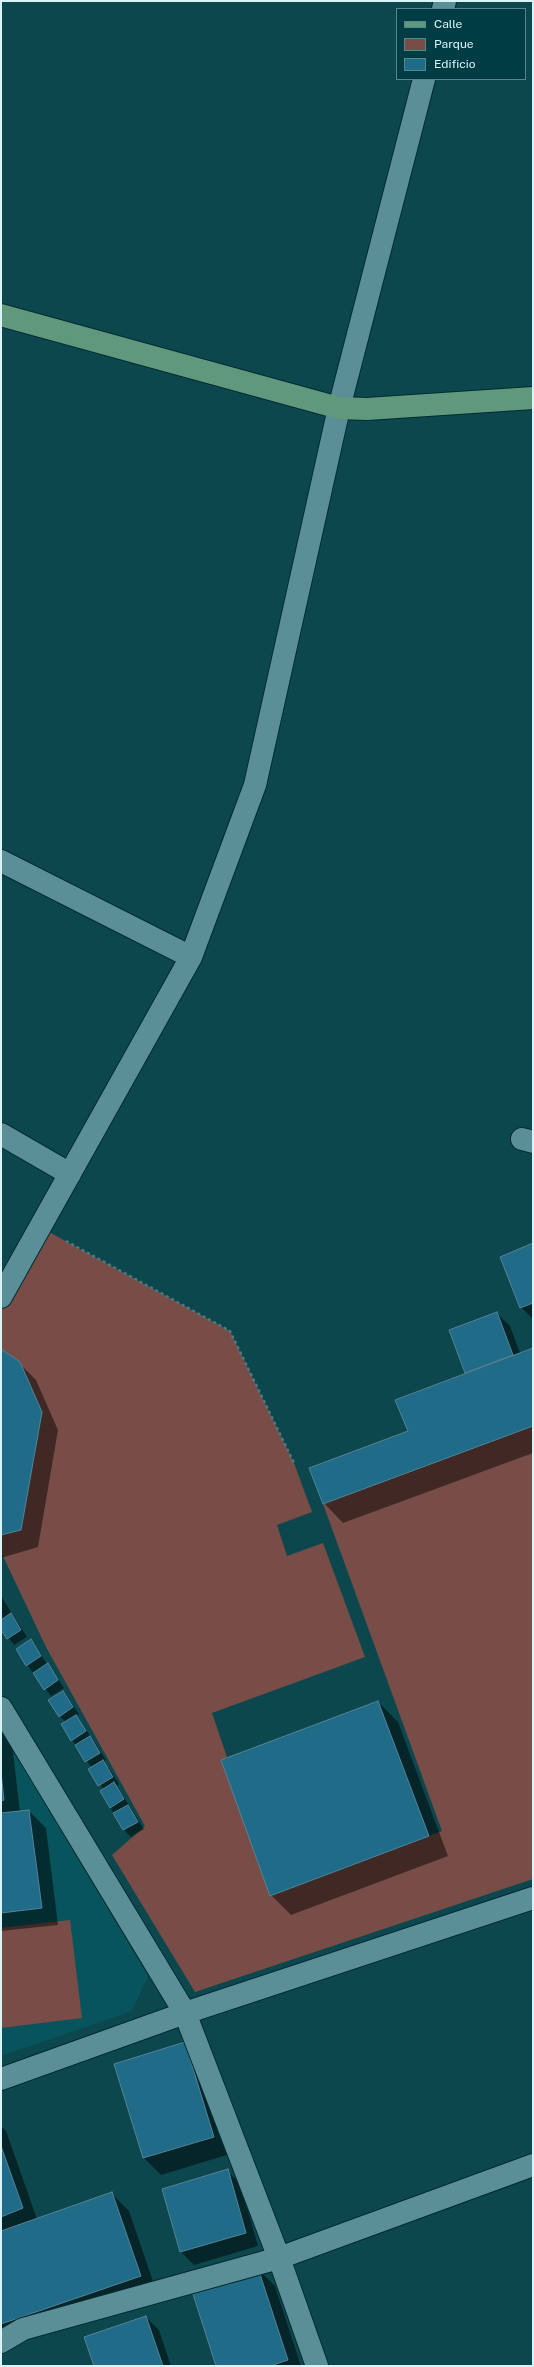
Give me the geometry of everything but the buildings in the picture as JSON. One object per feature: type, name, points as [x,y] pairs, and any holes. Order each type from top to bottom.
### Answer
[{"type":"main road","points":[[1,315],[339,408],[367,409],[533,398]]},
{"type":"street","points":[[1,1297],[192,957],[255,785],[339,408],[424,80]]},
{"type":"street","points":[[1,862],[192,957]]},
{"type":"street","points":[[1,1134],[70,1174]]},
{"type":"street","points":[[1,1708],[185,2013],[280,2258],[317,2366]]},
{"type":"street","points":[[1,2079],[185,2013],[533,1898]]},
{"type":"street","points":[[1,2342],[23,2329],[280,2258],[533,2165]]},
{"type":"path","points":[[40,1227],[230,1331],[294,1463]]},
{"type":"shaded area","points":[[1,1730],[148,1976],[132,2011],[1,2056]]},
{"type":"green space","points":[[40,1227],[230,1331],[294,1463],[312,1512],[277,1525],[287,1556],[323,1543],[365,1657],[212,1713],[227,1757],[221,1760],[271,1896],[442,1831],[323,1504],[533,1426],[533,1879],[195,1992],[112,1855],[145,1826],[46,1647],[1,1552],[1,1535],[21,1530],[42,1412],[20,1362],[1,1349],[1,1297]]},
{"type":"green space","points":[[70,1920],[82,2018],[1,2028],[1,1928]]}]
